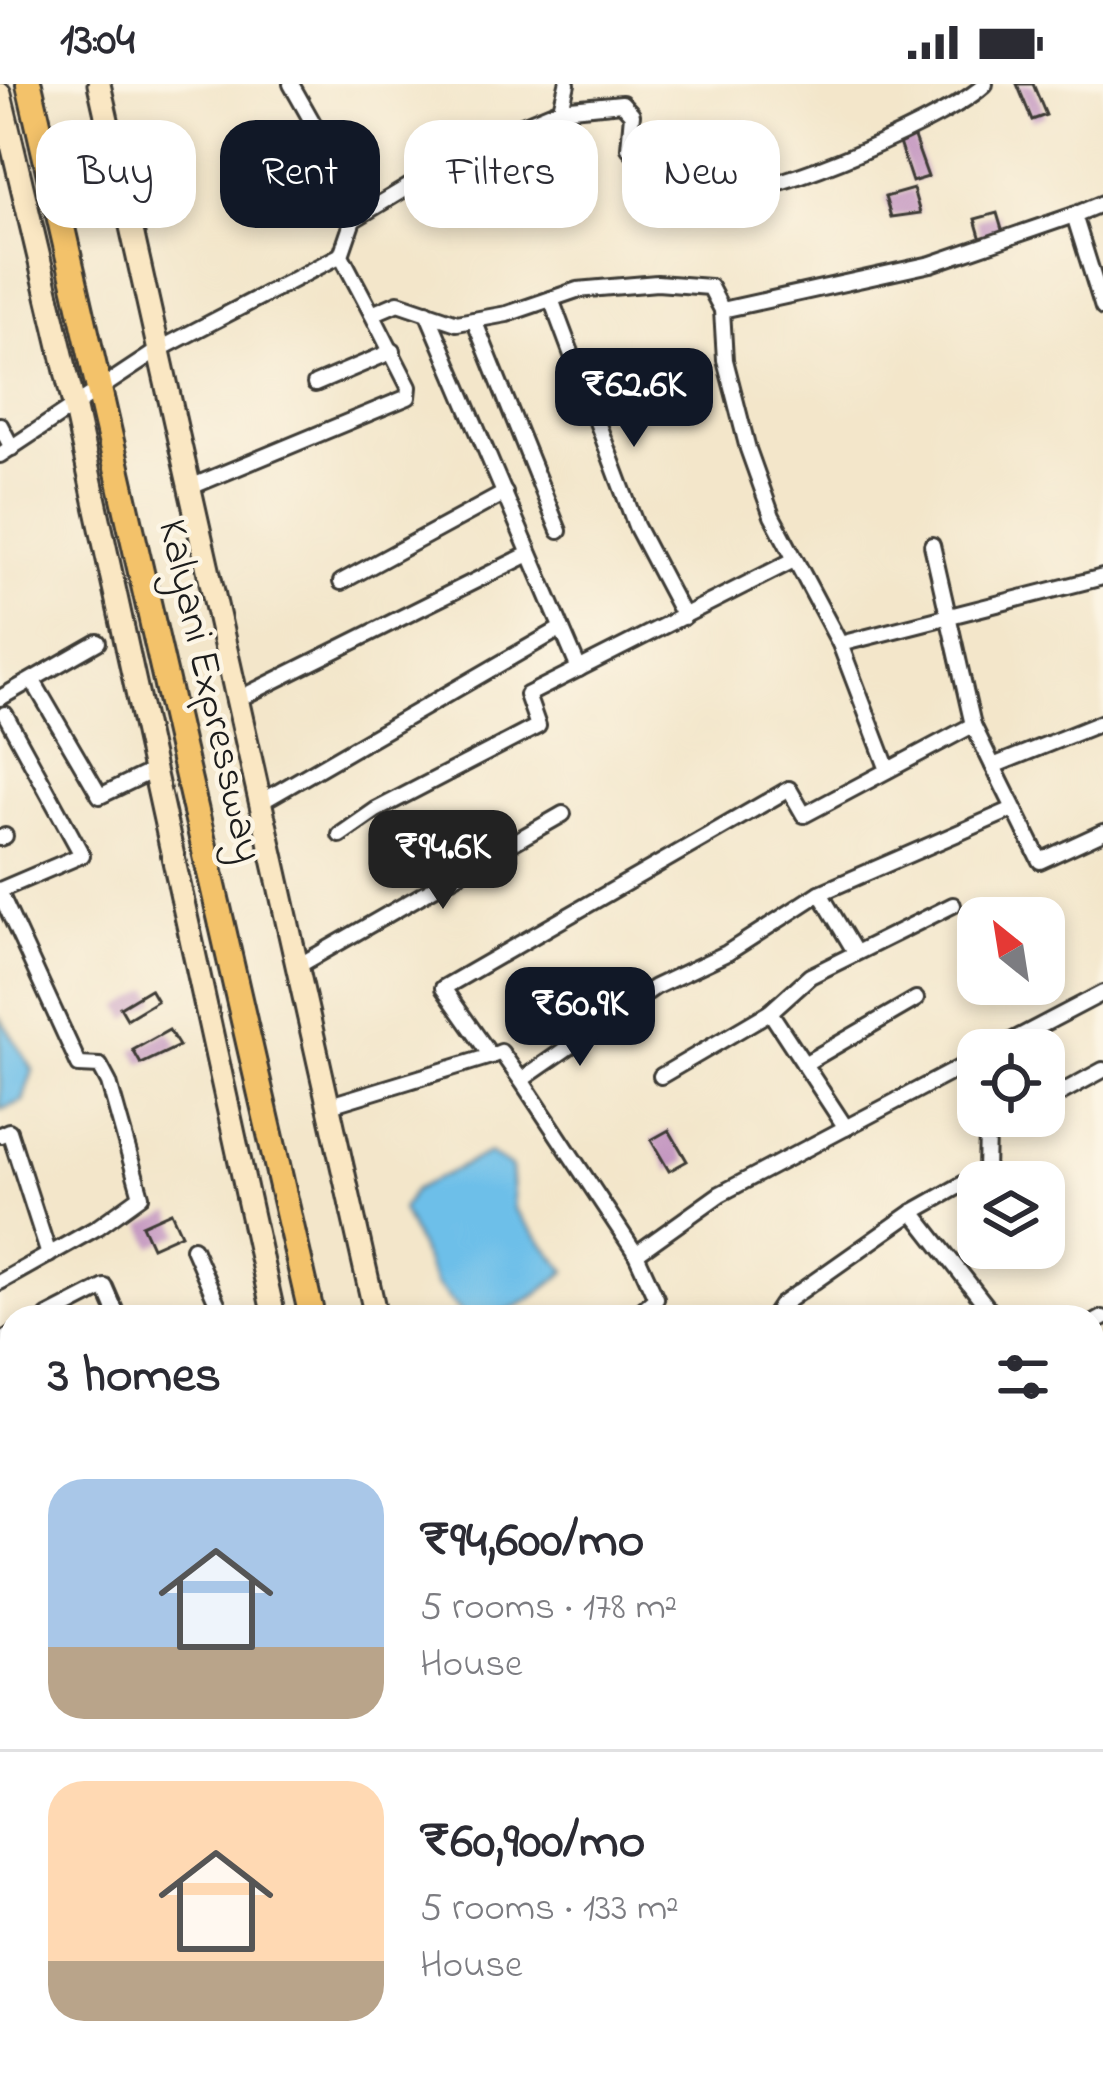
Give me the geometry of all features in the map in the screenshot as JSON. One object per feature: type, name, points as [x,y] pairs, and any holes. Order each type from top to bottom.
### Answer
[{"type":"highway","name":"Kalyani Expressway","points":[[29,84],[309,1305]]},
{"type":"street","points":[[99,84],[373,1305]]},
{"type":"street","points":[[291,84],[313,120]]},
{"type":"street","points":[[561,110],[567,84]]},
{"type":"street","points":[[380,204],[484,142],[561,110],[622,103],[632,114],[629,148],[639,159],[727,191],[751,190],[797,179],[948,110],[985,84]]},
{"type":"street","points":[[0,94],[74,405],[271,1305]]},
{"type":"street","points":[[722,310],[931,264],[1103,203]]},
{"type":"street","points":[[1074,215],[1103,308]]},
{"type":"street","points":[[0,425],[6,452],[160,349],[340,255],[350,228]]},
{"type":"street","points":[[188,488],[408,398],[409,387],[393,351],[340,255]]},
{"type":"street","points":[[372,314],[398,303],[457,323],[577,290],[657,284],[710,287],[722,310],[725,360],[748,449],[794,560],[840,644],[888,770]]},
{"type":"street","points":[[551,299],[635,526],[684,616]]},
{"type":"street","points":[[427,312],[579,669]]},
{"type":"street","points":[[474,320],[559,531]]},
{"type":"street","points":[[314,384],[393,351]]},
{"type":"street","points":[[341,582],[505,494]]},
{"type":"street","points":[[932,545],[973,724],[1011,810],[1040,860],[1103,832]]},
{"type":"street","points":[[236,700],[527,555]]},
{"type":"street","points":[[340,835],[376,810],[538,726],[527,695],[794,560]]},
{"type":"street","points":[[840,644],[1103,577]]},
{"type":"street","points":[[261,802],[418,706],[560,629]]},
{"type":"street","points":[[0,1282],[141,1196],[109,1083],[100,1066],[79,1065],[0,891],[82,855],[3,706],[33,681],[98,642]]},
{"type":"street","points":[[33,681],[100,796],[154,770]]},
{"type":"street","points":[[993,766],[1103,722]]},
{"type":"street","points":[[490,1056],[443,988],[789,788],[804,814],[973,724]]},
{"type":"street","points":[[521,1080],[655,987],[727,953],[820,893],[1011,810]]},
{"type":"street","points":[[298,966],[563,814]]},
{"type":"street","points":[[820,893],[854,950]]},
{"type":"street","points":[[661,1076],[770,1012],[809,976],[953,905]]},
{"type":"street","points":[[1033,1029],[1103,992]]},
{"type":"street","points":[[804,1064],[916,1000]]},
{"type":"street","points":[[770,1012],[846,1128]]},
{"type":"street","points":[[330,1105],[500,1052],[636,1254],[656,1298],[648,1305]]},
{"type":"street","points":[[636,1254],[720,1194],[957,1069]]},
{"type":"street","points":[[1065,1091],[1103,1070]]},
{"type":"street","points":[[0,1136],[9,1131],[50,1255]]},
{"type":"street","points":[[781,1305],[913,1212],[986,1171],[987,1137]]},
{"type":"street","points":[[913,1212],[986,1305]]},
{"type":"street","points":[[194,1248],[218,1305]]},
{"type":"street","points":[[70,1305],[106,1287],[113,1305]]},
{"type":"water","points":[[0,1017],[33,1070],[23,1101],[0,1110]]},
{"type":"water","points":[[489,1153],[511,1167],[514,1209],[566,1271],[518,1305],[455,1305],[436,1285],[402,1209],[414,1190]]},
{"type":"building","points":[[1017,84],[1033,84],[1046,115],[1032,120]]},
{"type":"building","points":[[913,135],[928,177],[912,182],[898,140]]},
{"type":"building","points":[[913,189],[920,213],[891,217],[885,197]]},
{"type":"building","points":[[997,213],[1003,233],[981,240],[975,219]]},
{"type":"building","points":[[150,989],[157,1001],[127,1019],[120,1007]]},
{"type":"building","points":[[169,1030],[179,1046],[141,1064],[133,1050]]},
{"type":"building","points":[[669,1130],[687,1161],[669,1171],[651,1140]]},
{"type":"building","points":[[171,1212],[181,1234],[152,1247],[142,1225]]}]
